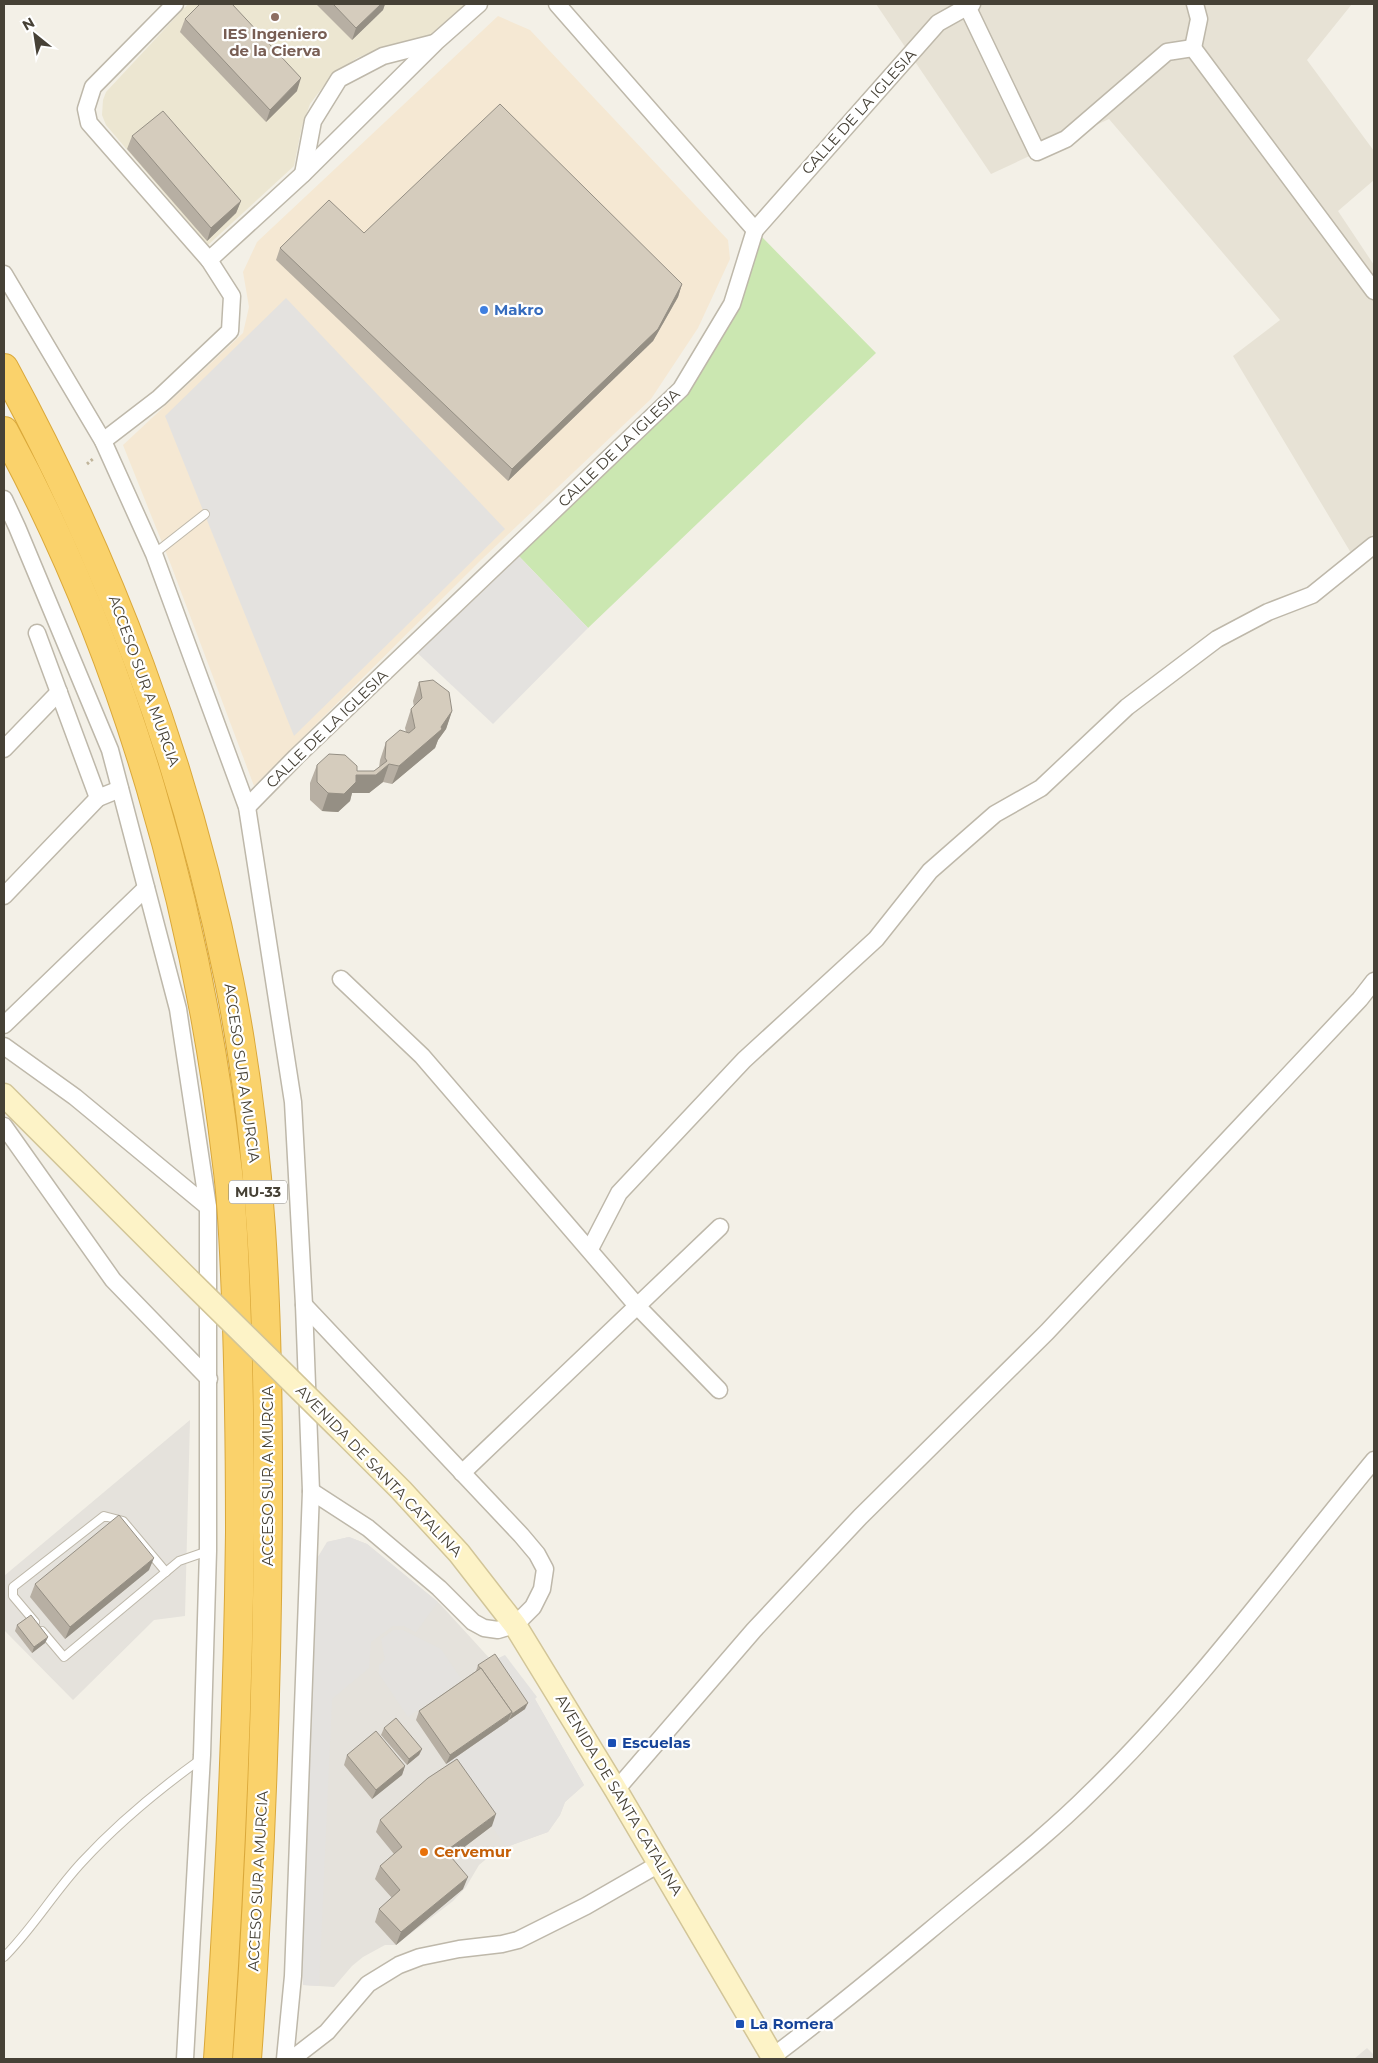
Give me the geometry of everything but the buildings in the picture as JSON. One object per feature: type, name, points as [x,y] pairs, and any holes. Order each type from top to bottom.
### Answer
[{"type":"highway","name":"ACCESO SUR A MURCIA","points":[[4,368],[62,480],[94,551],[123,621],[165,736],[196,838],[212,903],[229,981],[248,1094],[261,1225],[267,1314],[269,1581],[262,1806],[248,2059]]},
{"type":"highway","name":"ACCESO SUR A MURCIA","points":[[4,431],[77,584],[120,696],[140,756],[168,852],[200,987],[226,1157],[233,1227],[240,1503],[233,1808],[218,2059]]},
{"type":"main road","name":"AVENIDA DE SANTA CATALINA","points":[[4,1095],[401,1490],[459,1553],[515,1625],[616,1790],[773,2058]]},
{"type":"street","points":[[103,441],[159,398],[230,331],[232,296],[208,260],[89,123],[86,109],[93,87],[175,4]]},
{"type":"street","points":[[208,260],[303,174],[436,42],[479,4]]},
{"type":"street","points":[[557,4],[755,230]]},
{"type":"street","points":[[1193,48],[1200,19],[1195,4]]},
{"type":"street","points":[[969,5],[1037,152],[1066,139],[1167,52],[1193,48]]},
{"type":"street","name":"CALLE DE LA IGLESIA","points":[[247,807],[296,757],[681,389],[732,304],[755,230],[938,23],[969,5]]},
{"type":"street","points":[[303,174],[314,121],[339,78],[383,56],[436,42]]},
{"type":"street","points":[[1193,48],[1374,291]]},
{"type":"street","points":[[4,274],[103,441],[154,554],[247,807],[294,1102],[311,1491],[294,1976],[285,2059]]},
{"type":"street","points":[[4,501],[96,713],[110,750],[178,1009],[208,1207],[208,1551],[202,1758],[185,2059]]},
{"type":"street","points":[[590,1249],[619,1193],[744,1060],[876,939],[930,871],[995,814],[1041,788],[1127,708],[1216,639],[1268,612],[1312,595],[1374,545]]},
{"type":"street","points":[[37,633],[98,798]]},
{"type":"street","points":[[4,749],[60,692]]},
{"type":"street","points":[[70,723],[96,713]]},
{"type":"street","points":[[4,896],[98,798],[120,789]]},
{"type":"street","points":[[4,1025],[146,888]]},
{"type":"street","points":[[342,979],[422,1056],[638,1307],[719,1390]]},
{"type":"street","points":[[616,1790],[754,1630],[860,1517],[1047,1332],[1360,999],[1374,981]]},
{"type":"street","points":[[4,1046],[75,1097],[208,1207]]},
{"type":"street","points":[[5,1130],[113,1280],[209,1379]]},
{"type":"street","points":[[462,1473],[720,1227]]},
{"type":"street","points":[[304,1305],[537,1554],[545,1569],[542,1589],[533,1608],[515,1625],[498,1630],[484,1628],[473,1622],[439,1588],[368,1528],[311,1491]]},
{"type":"street","points":[[773,2058],[945,1919],[1091,1792],[1171,1707],[1291,1565],[1332,1510],[1374,1460]]},
{"type":"street","points":[[292,2059],[327,2032],[368,1984],[399,1965],[420,1957],[518,1940],[586,1906],[660,1864]]},
{"type":"lane","points":[[154,554],[205,514]]},
{"type":"lane","points":[[166,1572],[123,1521],[104,1516],[12,1587],[13,1596],[64,1657],[166,1572],[179,1561],[208,1551]]},
{"type":"lane","points":[[4,1956],[82,1862],[130,1814],[202,1758]]},
{"type":"shaded area","points":[[188,4],[465,4],[427,38],[383,47],[357,58],[332,75],[310,104],[302,126],[294,166],[208,245],[106,125],[102,115],[103,100],[106,92]]},
{"type":"shaded area","points":[[876,4],[1352,4],[1307,60],[1374,151],[1374,180],[1338,211],[1374,265],[1374,532],[1354,558],[1233,356],[1280,320],[1109,119],[991,174]]},
{"type":"shaded area","points":[[498,16],[530,30],[728,240],[730,259],[698,328],[651,399],[482,559],[254,786],[171,565],[123,445],[243,333],[249,307],[243,272],[257,242]]},
{"type":"shaded area","points":[[286,298],[505,529],[294,736],[165,416]]},
{"type":"shaded area","points":[[513,550],[588,628],[493,724],[411,647]]},
{"type":"shaded area","points":[[190,1420],[185,1616],[154,1620],[73,1700],[4,1630],[4,1576]]},
{"type":"shaded area","points":[[349,1537],[367,1544],[440,1604],[492,1661],[525,1707],[535,1699],[584,1785],[565,1802],[560,1815],[548,1832],[496,1851],[479,1865],[466,1887],[453,1901],[396,1945],[385,1945],[363,1957],[352,1966],[334,1987],[303,1985],[302,1953],[313,1650],[327,1542]]},
{"type":"shaded area","points":[[349,1537],[367,1544],[438,1602],[416,1632],[404,1626],[393,1626],[371,1642],[369,1668],[332,1699],[319,1986],[303,1985],[302,1953],[311,1744],[316,1560],[327,1542]]},
{"type":"shaded area","points":[[393,1630],[403,1630],[441,1649],[462,1680],[408,1717],[379,1674],[379,1665],[385,1660],[381,1639]]},
{"type":"shaded area","points":[[505,1655],[537,1697],[535,1699],[584,1785],[565,1802],[560,1815],[548,1832],[506,1847],[449,1762],[525,1709],[533,1701],[525,1707],[492,1661]]},
{"type":"shaded area","points":[[1367,2048],[1374,2055],[1374,2059],[1354,2059]]},
{"type":"green space","points":[[755,230],[876,353],[588,628],[513,550],[681,389],[732,304]]},
{"type":"place","name":"IES Ingeniero de la Cierva","points":[[275,17]]},
{"type":"place","name":"Makro","points":[[484,310]]},
{"type":"place","name":"Escuelas","points":[[612,1743]]},
{"type":"place","name":"Cervemur","points":[[424,1852]]},
{"type":"place","name":"La Romera","points":[[740,2024]]}]
